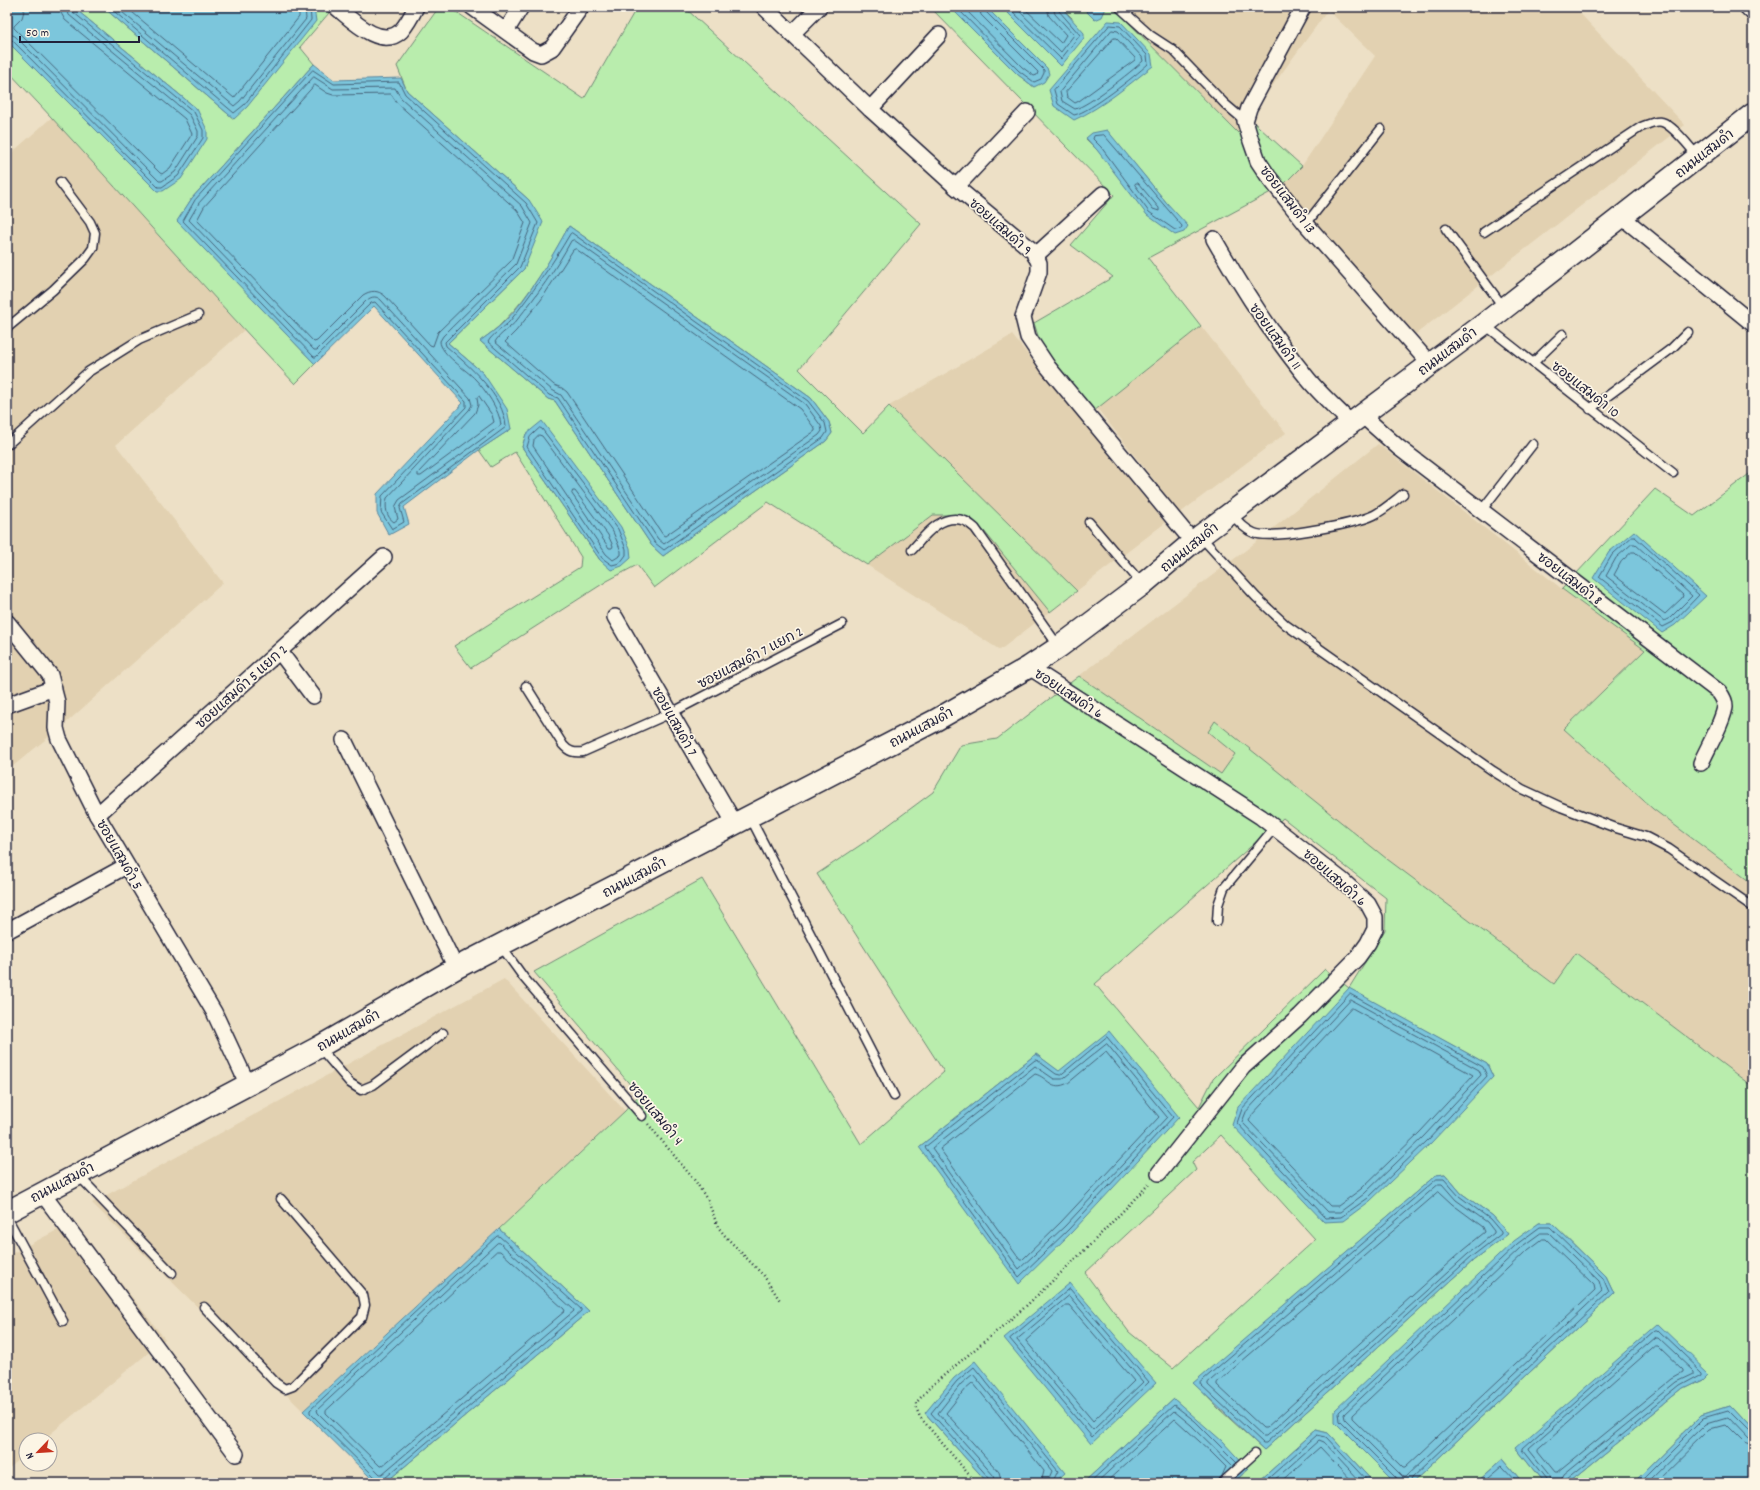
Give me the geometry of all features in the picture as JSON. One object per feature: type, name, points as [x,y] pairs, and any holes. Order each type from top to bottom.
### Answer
[{"type":"street","points":[[336,7],[376,36],[386,38],[394,36],[401,30],[416,7]]},
{"type":"street","points":[[472,7],[533,51],[541,54],[547,52],[557,43],[581,7]]},
{"type":"street","points":[[506,31],[521,7]]},
{"type":"street","name":"ซอยแสมดำ 9","points":[[764,7],[870,109],[956,187],[1034,252],[1038,263],[1039,272],[1023,317],[1028,337],[1048,367],[1197,539]]},
{"type":"street","points":[[792,34],[819,7]]},
{"type":"street","points":[[1245,120],[1256,94],[1303,7]]},
{"type":"street","points":[[1747,7],[1753,13]]},
{"type":"street","points":[[870,109],[939,35]]},
{"type":"street","points":[[956,187],[1027,112]]},
{"type":"street","name":"ถนนแสมดำ","points":[[7,1212],[319,1047],[456,968],[936,720],[1029,667],[1059,647],[1143,584],[1231,513],[1505,308],[1698,157],[1752,119]]},
{"type":"street","name":"ซอยแสมดำ 13","points":[[1245,120],[1258,161],[1268,176],[1306,224],[1430,364]]},
{"type":"street","points":[[1035,256],[1102,194]]},
{"type":"street","points":[[1622,217],[1753,324]]},
{"type":"street","name":"ซอยแสมดำ 11","points":[[1214,239],[1250,302],[1309,380],[1356,419]]},
{"type":"street","name":"ซอยแสมดำ 8","points":[[1356,419],[1398,447],[1719,692],[1724,700],[1725,707],[1700,763]]},
{"type":"street","name":"ซอยแสมดำ 5 แยก 2","points":[[97,815],[384,557]]},
{"type":"street","name":"ซอยแสมดำ 7","points":[[615,617],[671,713],[742,820]]},
{"type":"street","name":"ซอยแสมดำ 5","points":[[7,622],[50,675],[57,702],[56,728],[59,739],[97,815],[214,1012],[248,1085]]},
{"type":"street","points":[[280,652],[313,696]]},
{"type":"street","name":"ซอยแสมดำ 6","points":[[1029,667],[1262,817],[1343,881],[1368,904],[1375,917],[1375,929],[1368,943],[1358,957],[1300,1016],[1243,1067],[1159,1173]]},
{"type":"street","points":[[7,705],[54,688]]},
{"type":"street","points":[[344,740],[456,968]]},
{"type":"street","points":[[7,931],[126,866]]},
{"type":"street","points":[[42,1193],[236,1454]]},
{"type":"lane","points":[[1119,7],[1150,35],[1173,50],[1225,104],[1245,120]]},
{"type":"lane","points":[[1484,232],[1641,127],[1652,123],[1661,122],[1669,126],[1698,157]]},
{"type":"lane","points":[[1306,224],[1381,129]]},
{"type":"lane","points":[[7,328],[53,290],[93,248],[95,233],[90,222],[60,182]]},
{"type":"lane","points":[[1446,229],[1505,308]]},
{"type":"lane","points":[[7,445],[88,372],[139,340],[198,315]]},
{"type":"lane","name":"ซอยแสมดำ 10","points":[[1484,324],[1673,473]]},
{"type":"lane","points":[[1590,409],[1671,349],[1688,332]]},
{"type":"lane","points":[[1533,363],[1563,334]]},
{"type":"lane","points":[[1481,511],[1533,444]]},
{"type":"lane","points":[[1231,513],[1241,525],[1255,533],[1275,535],[1352,523],[1374,515],[1404,494]]},
{"type":"lane","points":[[912,550],[939,522],[954,519],[965,520],[976,528],[1059,647]]},
{"type":"lane","points":[[1089,522],[1143,584]]},
{"type":"lane","points":[[1197,539],[1286,625],[1493,771],[1522,789],[1561,807],[1616,828],[1646,837],[1663,846],[1753,907]]},
{"type":"lane","name":"ซอยแสมดำ 7 แยก 2","points":[[526,686],[562,745],[574,753],[583,752],[671,713],[842,624]]},
{"type":"lane","points":[[742,820],[894,1096]]},
{"type":"lane","points":[[1217,921],[1218,905],[1224,888],[1275,827]]},
{"type":"lane","name":"ซอยแสมดำ 4","points":[[501,946],[524,978],[642,1116]]},
{"type":"lane","points":[[319,1047],[350,1083],[361,1090],[373,1085],[443,1033]]},
{"type":"lane","points":[[78,1174],[172,1273]]},
{"type":"lane","points":[[204,1307],[276,1383],[285,1389],[294,1386],[362,1317],[365,1305],[363,1295],[281,1200]]},
{"type":"lane","points":[[7,1217],[63,1321]]},
{"type":"lane","points":[[1222,1483],[1255,1453]]},
{"type":"path","name":"ซอยแสมดำ 4","points":[[642,1116],[696,1182],[708,1201],[718,1227],[764,1276],[781,1302]]},
{"type":"path","points":[[976,1483],[920,1416],[916,1403],[930,1387],[1034,1298],[1130,1206],[1159,1173]]},
{"type":"shaded area","points":[[1113,7],[1574,7],[1685,125],[1403,344],[1282,186],[1302,166],[1375,56],[1328,10],[1238,133]]},
{"type":"shaded area","points":[[52,117],[244,330],[116,445],[223,583],[67,722],[7,771],[7,157]]},
{"type":"shaded area","points":[[1201,326],[1286,433],[1180,513],[1097,408]]},
{"type":"shaded area","points":[[1012,335],[1165,523],[1000,650],[768,502],[863,434],[889,406]]},
{"type":"shaded area","points":[[1378,444],[1562,589],[1646,650],[1564,729],[1653,809],[1753,884],[1753,1087],[1576,953],[1555,984],[1387,859],[1208,732],[1235,754],[1221,774],[1079,676],[1246,550]]},
{"type":"shaded area","points":[[504,979],[625,1111],[303,1411],[92,1203]]},
{"type":"shaded area","points":[[73,1222],[165,1339],[53,1432],[18,1432],[18,1461],[7,1470],[7,1256]]},
{"type":"green space","points":[[73,7],[103,7],[234,119],[314,8],[312,7],[321,7],[329,13],[300,47],[314,64],[192,198],[178,221],[315,364],[295,384],[7,70],[7,39],[10,44],[197,109]]},
{"type":"green space","points":[[439,7],[449,7],[584,99],[637,7],[684,7],[921,224],[799,369],[863,433],[889,406],[1077,591],[1050,612],[984,531],[963,515],[933,515],[867,565],[768,502],[654,588],[637,565],[607,581],[471,668],[454,646],[580,567],[581,557],[515,452],[491,467],[479,450],[511,429],[483,373],[448,343],[524,269],[529,200],[407,91],[397,66]],"holes":[[[569,226],[811,398],[829,422],[832,433],[826,441],[663,556],[652,546],[555,401],[548,399],[480,341],[514,311],[532,288]],[[526,434],[600,560],[522,447]]]},
{"type":"green space","points":[[930,7],[950,7],[1017,74],[1034,87],[1047,68],[986,7],[1002,7],[1061,66],[1072,18],[1061,7],[1082,7],[1095,20],[1105,7],[1113,7],[1238,133],[1249,118],[1302,166],[1282,186],[1148,258],[1201,326],[1094,411],[1041,345],[1034,323],[1113,277],[1071,245],[1114,195]],"holes":[[[1107,131],[1166,202],[1097,150],[1086,139]]]},
{"type":"green space","points":[[1753,471],[1753,884],[1653,809],[1564,729],[1645,650],[1562,589],[1655,489],[1694,516]]},
{"type":"green space","points":[[1079,676],[1221,774],[1235,754],[1208,732],[1215,721],[1387,859],[1554,984],[1576,953],[1753,1087],[1753,1381],[1748,1390],[1753,1396],[1753,1433],[1729,1407],[1701,1416],[1633,1483],[1567,1483],[1683,1389],[1702,1380],[1516,1448],[1544,1483],[1523,1483],[1503,1459],[1476,1483],[1412,1483],[1614,1293],[1606,1276],[1552,1223],[1539,1223],[1335,1422],[1396,1483],[1374,1483],[1328,1433],[1316,1430],[1257,1483],[1233,1483],[1248,1470],[1174,1399],[1083,1483],[1054,1483],[1064,1473],[925,1413],[988,1483],[385,1483],[589,1311],[499,1229],[625,1111],[639,1095],[534,972],[702,879],[861,1144],[944,1072],[817,874],[871,838],[933,792],[961,745],[997,739]],"holes":[[[1283,818],[1386,898],[1385,930],[1349,988],[1325,969],[1213,1079],[1199,1107],[1095,984]],[[1349,989],[1487,1064],[1493,1077]],[[1036,1054],[1058,1071],[919,1147]],[[1221,1135],[1315,1239],[1173,1368],[1129,1332],[1085,1273],[1196,1170],[1192,1162]],[[1445,1174],[1461,1193],[1493,1216],[1508,1234],[1474,1260],[1264,1450],[1219,1409],[1194,1383],[1436,1175]]]},
{"type":"water","points":[[11,7],[73,7],[197,109],[207,130],[207,139],[181,179],[163,191],[157,191],[10,44],[6,26]]},
{"type":"water","points":[[103,7],[312,7],[314,8],[316,21],[247,107],[234,119]]},
{"type":"water","points":[[950,7],[986,7],[1047,68],[1049,74],[1044,82],[1034,87],[1017,74]]},
{"type":"water","points":[[1002,7],[1061,7],[1084,33],[1084,38],[1061,66]]},
{"type":"water","points":[[1082,7],[1106,8],[1102,17],[1095,20]]},
{"type":"water","points":[[1108,21],[1121,22],[1151,54],[1153,66],[1095,109],[1074,120],[1054,106],[1049,90]]},
{"type":"water","points":[[314,64],[334,80],[401,78],[407,91],[529,200],[543,222],[524,269],[448,343],[483,373],[507,409],[511,429],[479,450],[404,507],[409,524],[389,535],[377,513],[377,494],[463,403],[374,306],[315,364],[177,221],[192,198]]},
{"type":"water","points":[[1107,130],[1166,202],[1188,226],[1184,232],[1175,235],[1147,215],[1086,138],[1092,133]]},
{"type":"water","points":[[569,226],[811,398],[829,422],[832,433],[826,441],[663,556],[652,546],[555,401],[548,399],[480,341],[501,325],[522,301],[540,276]]},
{"type":"water","points":[[542,421],[621,527],[630,548],[631,558],[622,566],[611,570],[600,560],[522,447],[526,434]]},
{"type":"water","points":[[1634,531],[1706,596],[1675,625],[1662,633],[1593,578],[1609,552]]},
{"type":"water","points":[[1349,988],[1487,1064],[1493,1077],[1431,1143],[1370,1201],[1343,1221],[1324,1222],[1232,1125],[1238,1107]]},
{"type":"water","points":[[1109,1031],[1179,1117],[1072,1232],[1019,1284],[919,1147],[1036,1054],[1059,1071]]},
{"type":"water","points":[[1445,1174],[1461,1193],[1493,1216],[1508,1234],[1474,1260],[1264,1450],[1193,1383],[1436,1175]]},
{"type":"water","points":[[1539,1223],[1552,1223],[1606,1276],[1614,1293],[1412,1483],[1396,1483],[1335,1422],[1335,1410],[1514,1241]]},
{"type":"water","points":[[499,1229],[589,1311],[385,1483],[376,1483],[303,1411]]},
{"type":"water","points":[[1070,1283],[1156,1383],[1091,1444],[1004,1338]]},
{"type":"water","points":[[1658,1324],[1709,1373],[1702,1380],[1683,1389],[1567,1483],[1544,1483],[1516,1448]]},
{"type":"water","points":[[975,1361],[1065,1473],[1054,1483],[988,1483],[925,1413],[954,1378]]},
{"type":"water","points":[[1174,1399],[1222,1441],[1248,1469],[1233,1483],[1083,1483]]},
{"type":"water","points":[[1729,1407],[1753,1433],[1753,1483],[1633,1483],[1701,1416]]},
{"type":"water","points":[[1316,1430],[1328,1433],[1374,1483],[1257,1483]]},
{"type":"water","points":[[1503,1459],[1523,1483],[1476,1483]]}]
